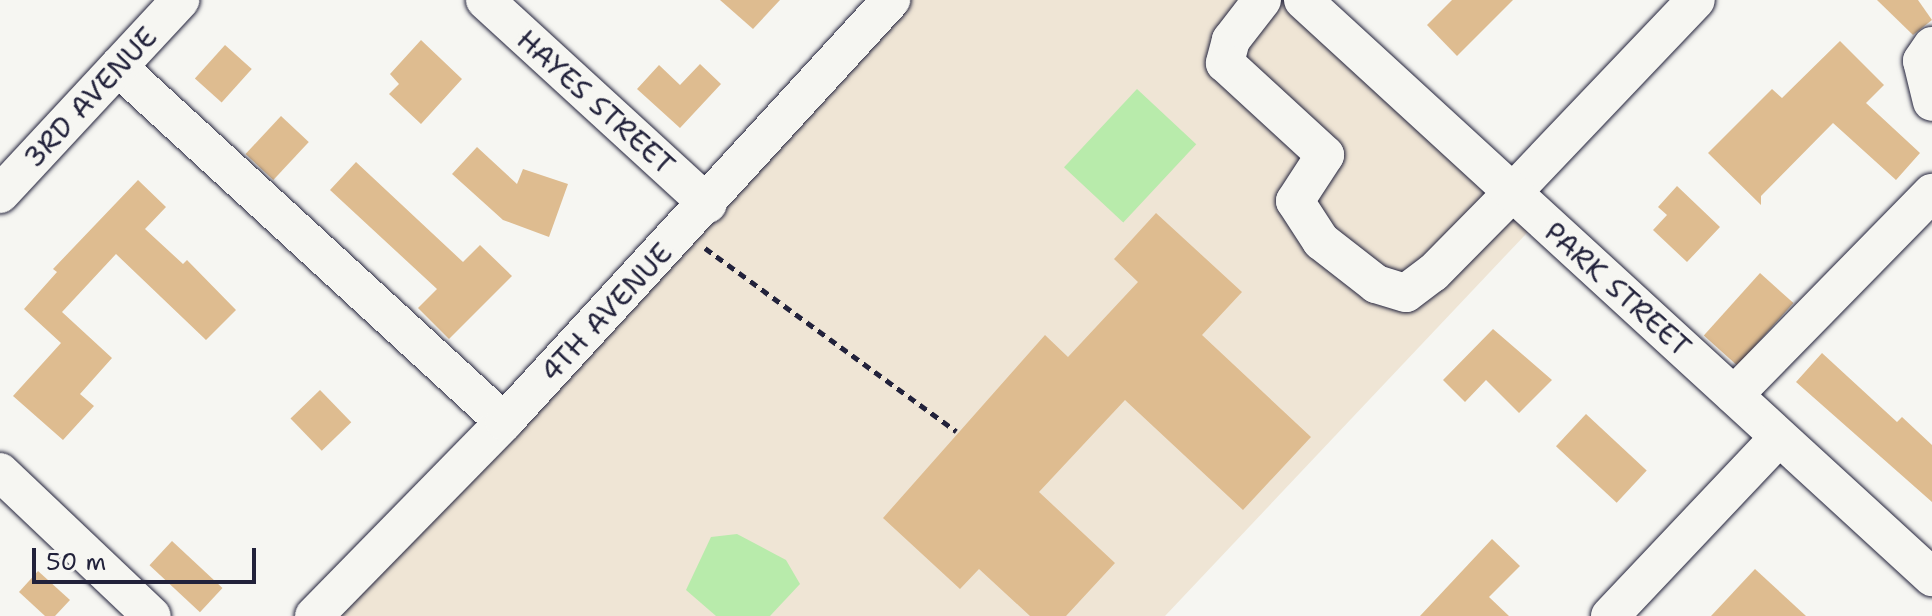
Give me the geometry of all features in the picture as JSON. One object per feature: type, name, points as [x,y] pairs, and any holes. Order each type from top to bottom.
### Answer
[{"type":"street","name":"3RD AVENUE","points":[[0,194],[180,0]]},
{"type":"street","name":"HAYES STREET","points":[[485,0],[708,204]]},
{"type":"street","name":"4TH AVENUE","points":[[314,616],[504,422],[708,204],[891,0]]},
{"type":"street","points":[[1262,0],[1225,51],[1225,63],[1325,155],[1295,201],[1321,241],[1376,284],[1406,293],[1433,273],[1696,0]]},
{"type":"street","name":"PARK STREET","points":[[1303,0],[1932,577]]},
{"type":"street","points":[[1932,46],[1922,61],[1932,102]]},
{"type":"street","points":[[118,67],[504,422]]},
{"type":"street","points":[[1734,395],[1932,193]]},
{"type":"street","points":[[1610,616],[1779,437]]},
{"type":"street","points":[[0,472],[152,616]]},
{"type":"path","points":[[682,231],[956,431]]},
{"type":"shaded area","points":[[891,0],[1303,0],[1541,218],[1165,616],[312,616]]},
{"type":"green space","points":[[1137,89],[1196,144],[1123,222],[1064,167]]},
{"type":"green space","points":[[737,534],[786,560],[800,584],[770,616],[716,616],[686,590],[711,537]]},
{"type":"building","points":[[720,0],[780,0],[753,29]]},
{"type":"building","points":[[1452,0],[1513,0],[1457,56],[1427,25]]},
{"type":"building","points":[[1877,0],[1918,0],[1932,20],[1913,35]]},
{"type":"building","points":[[421,40],[462,79],[421,124],[389,94],[399,84],[390,74]]},
{"type":"building","points":[[1840,41],[1884,85],[1866,103],[1920,153],[1896,180],[1833,123],[1761,196],[1761,205],[1708,153],[1772,89],[1782,98]]},
{"type":"building","points":[[225,45],[252,69],[222,103],[195,78]]},
{"type":"building","points":[[700,64],[721,84],[680,128],[637,89],[659,65],[680,85]]},
{"type":"building","points":[[281,116],[309,142],[273,180],[246,154]]},
{"type":"building","points":[[477,147],[517,184],[523,169],[568,184],[549,237],[503,220],[452,174]]},
{"type":"building","points":[[356,162],[463,262],[480,245],[512,276],[449,339],[418,308],[437,289],[330,190]]},
{"type":"building","points":[[138,180],[166,207],[145,229],[183,264],[187,260],[236,310],[206,340],[116,254],[62,312],[112,358],[80,394],[94,406],[63,440],[13,396],[61,343],[24,309],[57,272],[53,269]]},
{"type":"building","points":[[1677,186],[1720,227],[1687,262],[1653,230],[1667,215],[1658,207]]},
{"type":"building","points":[[1156,213],[1242,292],[1202,335],[1311,437],[1243,510],[1125,400],[1039,492],[1115,563],[1066,616],[1030,616],[979,569],[960,589],[883,518],[1045,335],[1068,357],[1138,282],[1114,259]]},
{"type":"building","points":[[1760,273],[1793,303],[1737,366],[1704,335]]},
{"type":"building","points":[[1493,329],[1552,380],[1519,413],[1486,380],[1465,402],[1443,380]]},
{"type":"building","points":[[1822,353],[1897,422],[1902,417],[1932,445],[1932,502],[1796,382]]},
{"type":"building","points":[[320,390],[351,422],[322,451],[291,418]]},
{"type":"building","points":[[1586,414],[1647,471],[1617,503],[1556,446]]},
{"type":"building","points":[[1492,539],[1520,566],[1489,597],[1509,616],[1420,616]]},
{"type":"building","points":[[172,541],[222,588],[200,612],[149,565]]},
{"type":"building","points":[[1755,569],[1806,616],[1711,616]]},
{"type":"building","points":[[38,571],[70,600],[55,616],[45,616],[19,592]]}]
